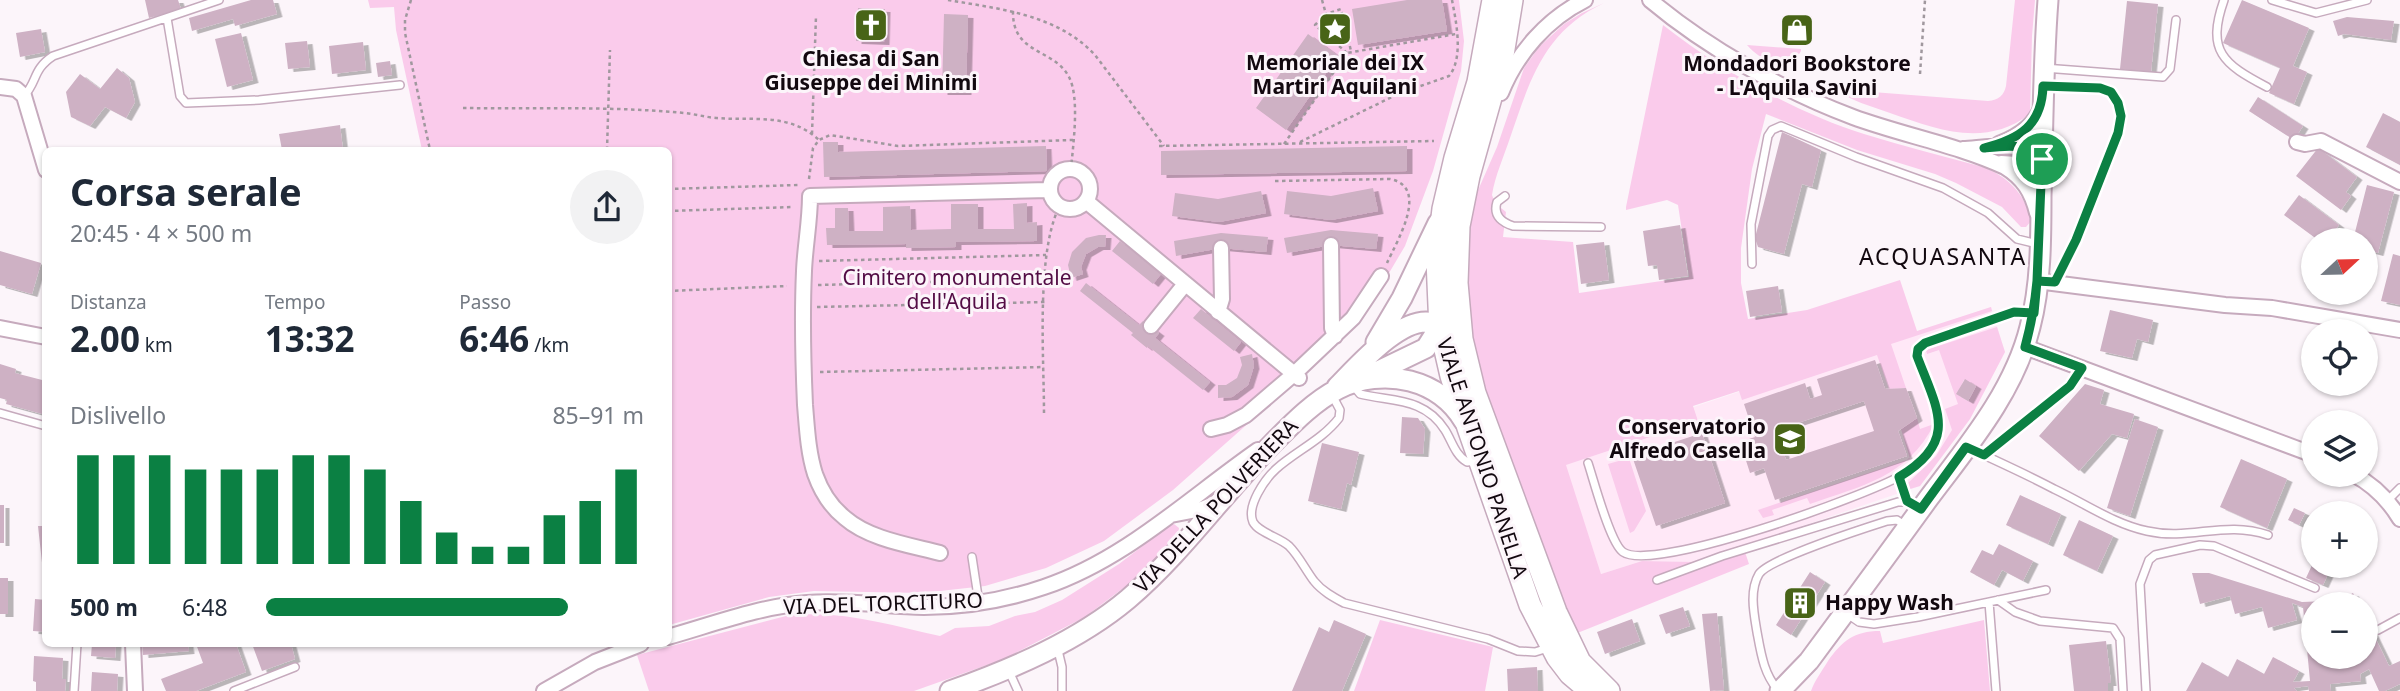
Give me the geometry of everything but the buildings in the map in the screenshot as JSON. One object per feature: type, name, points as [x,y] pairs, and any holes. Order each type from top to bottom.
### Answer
[{"type":"main road","name":"VIALE ANTONIO PANELLA","points":[[1512,0],[1503,55],[1461,215],[1457,283],[1462,339],[1487,457],[1526,595],[1558,642],[1580,662],[1597,689]]},
{"type":"main road","points":[[1780,691],[1809,661],[1908,527],[1914,505],[1975,451],[2025,347],[2046,281],[2040,237],[2043,85],[2048,0]]},
{"type":"main road","name":"VIALE ANTONIO PANELLA","points":[[1487,457],[1468,428],[1451,376],[1440,328],[1437,260],[1443,209],[1478,82],[1493,7]]},
{"type":"main road","name":"VIA DELLA POLVERIERA","points":[[1366,357],[1412,279],[1443,209]]},
{"type":"main road","name":"VIA DELLA POLVERIERA","points":[[1331,393],[1424,349],[1440,328],[1457,283]]},
{"type":"main road","name":"VIA DELLA POLVERIERA","points":[[950,691],[1056,645],[1102,618],[1126,600],[1186,541],[1282,434],[1331,393],[1388,338],[1408,327],[1428,322],[1440,328]]},
{"type":"main road","points":[[1440,328],[1456,350],[1471,379]]},
{"type":"main road","name":"VIA DELLA POLVERIERA","points":[[1352,384],[1382,378],[1403,380],[1426,387],[1448,400],[1468,428]]},
{"type":"main road","points":[[1799,691],[1809,661]]},
{"type":"street","points":[[1480,139],[1507,79],[1525,50],[1551,23],[1585,0]]},
{"type":"street","points":[[1649,0],[1732,57],[1851,117],[1948,147],[2028,165],[2042,159]]},
{"type":"street","points":[[1986,154],[2028,127],[2039,114],[2043,85]]},
{"type":"street","points":[[0,87],[16,89],[24,96],[42,157]]},
{"type":"street","points":[[2297,142],[2305,144],[2321,141],[2400,182]]},
{"type":"street","points":[[1986,154],[2024,181],[2034,201],[2040,237]]},
{"type":"street","points":[[1071,169],[1080,172],[1087,179],[1090,192],[1086,201],[1069,210],[1059,207],[1052,200],[1049,190],[1055,175],[1071,169]]},
{"type":"street","points":[[940,552],[860,529],[846,520],[833,507],[814,471],[808,438],[803,372],[803,307],[810,196],[1049,190]]},
{"type":"street","points":[[1086,201],[1296,376]]},
{"type":"street","points":[[1331,245],[1332,328],[1335,336]]},
{"type":"street","points":[[1218,312],[1222,299],[1221,248]]},
{"type":"street","points":[[1211,429],[1246,415],[1296,376],[1358,311],[1381,276]]},
{"type":"street","points":[[2046,281],[2225,305],[2272,308],[2400,330]]},
{"type":"street","points":[[1151,326],[1185,284]]},
{"type":"street","points":[[0,328],[23,335],[42,337]]},
{"type":"street","points":[[2025,347],[2301,451]]},
{"type":"street","name":"VIA DEL TORCITURO","points":[[672,635],[792,604],[824,602],[925,607],[979,603],[1028,592],[1074,575],[1121,549],[1282,434]]},
{"type":"street","points":[[2373,487],[2389,500],[2400,519]]},
{"type":"street","points":[[1191,499],[1212,490],[1219,494],[1220,502]]},
{"type":"street","name":"VIA DEL TORCITURO","points":[[1169,516],[1220,502]]},
{"type":"street","points":[[1169,516],[1180,515],[1187,521],[1189,530],[1186,541]]},
{"type":"street","points":[[133,647],[135,691]]},
{"type":"street","points":[[544,691],[595,662],[633,647]]},
{"type":"lane","points":[[24,96],[29,91],[37,71],[53,56],[219,0]]},
{"type":"lane","points":[[2224,0],[2215,37],[2219,49],[2235,67],[2267,87]]},
{"type":"lane","points":[[2272,0],[2316,13],[2367,0]]},
{"type":"lane","points":[[167,18],[180,96],[186,103],[259,100],[400,85]]},
{"type":"lane","points":[[2043,85],[2163,77],[2170,69],[2176,20]]},
{"type":"lane","points":[[2043,85],[2108,90],[2116,99],[2121,116],[2118,133],[2084,219],[2046,281]]},
{"type":"lane","points":[[1752,264],[1751,224],[1768,136],[1774,128],[1783,126],[1856,157],[1943,188],[1989,213],[2017,239],[2040,237]]},
{"type":"lane","points":[[1506,196],[1498,200],[1495,207],[1500,220],[1508,225],[1523,228],[1601,226]]},
{"type":"lane","points":[[1588,463],[1615,541],[1623,552],[1638,555],[1695,547],[1744,535],[1839,502],[1899,477],[1915,466],[1931,450],[1940,430],[1937,413],[1917,356],[1918,349],[1925,343],[2014,312],[2034,313]]},
{"type":"lane","points":[[2082,368],[2070,386],[1975,451],[2108,517],[2143,531],[2169,536],[2233,528],[2268,535]]},
{"type":"lane","points":[[1352,384],[1360,394],[1406,401],[1421,407],[1441,424],[1463,460],[1470,463],[1487,457]]},
{"type":"lane","points":[[1331,393],[1340,410],[1339,418],[1269,478],[1252,508],[1252,518],[1257,526],[1283,540],[1315,583],[1344,603],[1488,639],[1518,651],[1535,652],[1558,642]]},
{"type":"lane","points":[[0,413],[42,425]]},
{"type":"lane","points":[[1657,580],[1722,556],[1914,505],[1899,477]]},
{"type":"lane","points":[[2389,500],[2400,488]]},
{"type":"lane","points":[[1780,691],[1766,673],[1757,630],[1753,598],[1756,581],[1761,572],[1767,566],[1788,557],[1887,521],[1897,520],[1908,527]]},
{"type":"lane","points":[[2146,691],[2140,584],[2149,560],[2155,555],[2200,545],[2214,546],[2315,588]]},
{"type":"lane","points":[[972,557],[979,603]]},
{"type":"lane","points":[[1845,612],[1859,622],[1874,624],[2046,590]]},
{"type":"lane","points":[[1998,600],[2015,612],[2040,621],[2113,628],[2120,639],[2123,691]]},
{"type":"lane","points":[[1989,603],[1996,691]]},
{"type":"lane","points":[[2378,629],[2400,618]]},
{"type":"lane","points":[[1056,645],[1062,667],[1062,691]]},
{"type":"lane","points":[[74,691],[78,647]]},
{"type":"lane","points":[[234,691],[295,667]]},
{"type":"lane","points":[[1007,668],[1018,691]]},
{"type":"path","points":[[411,0],[405,20],[405,33],[429,147]]},
{"type":"path","points":[[948,0],[1013,11],[1039,19],[1088,48],[1161,146],[1434,141]]},
{"type":"path","points":[[1322,0],[1326,14]]},
{"type":"path","points":[[1297,144],[1398,94],[1449,76],[1456,60],[1452,0]]},
{"type":"path","points":[[1920,74],[1925,0]]},
{"type":"path","points":[[1341,9],[1349,52],[1315,25],[1326,14],[1341,9]]},
{"type":"path","points":[[1013,11],[1014,28],[1018,37],[1027,46],[1062,68],[1070,78],[1074,103],[1071,169]]},
{"type":"path","points":[[812,134],[816,16]]},
{"type":"path","points":[[1284,144],[1349,52],[1456,34]]},
{"type":"path","points":[[607,147],[610,50]]},
{"type":"path","points":[[463,108],[608,110],[768,119],[787,123],[819,140]]},
{"type":"path","points":[[672,189],[810,185],[810,158],[813,148],[819,140],[830,135],[898,146],[1073,140]]},
{"type":"path","points":[[1275,181],[1390,179],[1403,185],[1410,196],[1410,205],[1381,276]]},
{"type":"path","points":[[672,211],[810,207]]},
{"type":"path","points":[[1044,413],[1046,255],[1052,224],[1059,207]]},
{"type":"path","points":[[805,261],[1046,255]]},
{"type":"path","points":[[672,291],[1045,279]]},
{"type":"path","points":[[803,307],[1045,302]]},
{"type":"path","points":[[803,372],[1044,367]]},
{"type":"shaded area","name":"Conservatorio Alfredo Casella","points":[[1991,307],[2005,352],[1970,419],[1920,486],[1697,562],[1642,561],[1601,574],[1565,465],[1626,445],[1622,431]]},
{"type":"green space","name":"Cimitero monumentale dell'Aquila","points":[[368,0],[1459,0],[1464,41],[1461,71],[1433,171],[1405,246],[1363,317],[1313,366],[1173,490],[1104,541],[1046,568],[985,586],[922,593],[814,591],[769,597],[672,624],[672,147],[421,147],[396,30],[394,7],[370,8]]},
{"type":"green space","points":[[2015,0],[2035,0],[2030,114],[2013,124],[1996,131],[1979,133],[1944,130],[1861,103],[1834,89],[1988,101],[1998,98],[2006,86]]},
{"type":"green space","points":[[1604,3],[1567,28],[1542,59],[1525,96],[1497,173],[1492,195],[1495,203],[1506,212],[1503,237],[1573,242],[1579,293],[1689,277],[1678,205],[1667,200],[1626,210],[1663,25],[1709,58],[1785,102],[1864,134],[1983,167],[2000,175],[2020,194],[2031,221],[2026,227],[2021,227],[2002,207],[1956,183],[1857,150],[1766,114],[1752,169],[1741,248],[1741,283],[1748,319],[1807,310],[1900,280],[1917,331],[1991,307],[1992,311],[1891,344],[1906,388],[1889,389],[1877,355],[1742,400],[1739,391],[1693,406],[1698,421],[1566,465],[1601,574],[1642,561],[1697,562],[1743,546],[1749,564],[1575,634],[1487,400],[1470,338],[1464,263],[1472,204],[1497,147],[1524,68],[1539,47],[1564,24]]},
{"type":"green space","points":[[1747,45],[1801,51],[1794,62],[1781,64],[1762,58]]},
{"type":"green space","points":[[1997,327],[2005,352],[1970,419],[1920,486],[1910,489],[1908,483],[1936,456],[1952,430],[1945,409],[1958,404],[1939,350],[1927,354],[1926,350]],"holes":[[[1964,380],[1976,386],[1968,401],[1957,394]]]},
{"type":"green space","points":[[1917,418],[1920,429],[1934,424],[1923,442],[1910,457],[1901,429]]},
{"type":"green space","points":[[1629,458],[1646,511],[1630,533],[1608,464]]},
{"type":"green space","points":[[1906,460],[1897,468],[1865,485],[1810,504],[1807,498],[1772,510],[1774,515],[1763,518],[1758,510]]},
{"type":"green space","points":[[1174,524],[1179,528],[1178,535],[1138,577],[1085,617],[1004,659],[914,691],[649,691],[637,655],[786,616],[806,614],[845,616],[940,636],[955,628],[989,626],[1035,612],[1062,600],[1119,564]]},
{"type":"green space","points":[[1380,620],[1493,647],[1485,691],[1354,691]]},
{"type":"green space","points":[[1984,620],[1990,691],[1811,691],[1833,654],[1856,635],[1880,631],[1883,643]]},
{"type":"place","name":"Chiesa di San Giuseppe dei Minimi","points":[[871,25]]},
{"type":"place","name":"Memoriale dei IX Martiri Aquilani","points":[[1335,29]]},
{"type":"place","name":"Mondadori Bookstore - L'Aquila Savini","points":[[1797,30]]},
{"type":"place","name":"Conservatorio Alfredo Casella","points":[[1790,439]]},
{"type":"place","name":"Happy Wash","points":[[1800,603]]},
{"type":"district","name":"ACQUASANTA","points":[[1943,257]]},
{"type":"route","points":[[2042,159],[2037,152],[2029,148],[1984,148],[2011,138],[2031,124],[2040,111],[2043,86],[2100,88],[2114,95],[2121,116],[2116,138],[2076,240],[2055,282],[2037,281],[2034,313],[2014,312],[1925,343],[1918,349],[1916,354],[1937,413],[1940,430],[1931,450],[1899,477],[1907,501],[1921,509],[1966,447],[1984,455],[2009,433],[2050,404],[2070,386],[2082,368],[2025,347],[2034,313],[2036,297],[2037,281],[2041,230],[2042,159]]}]
